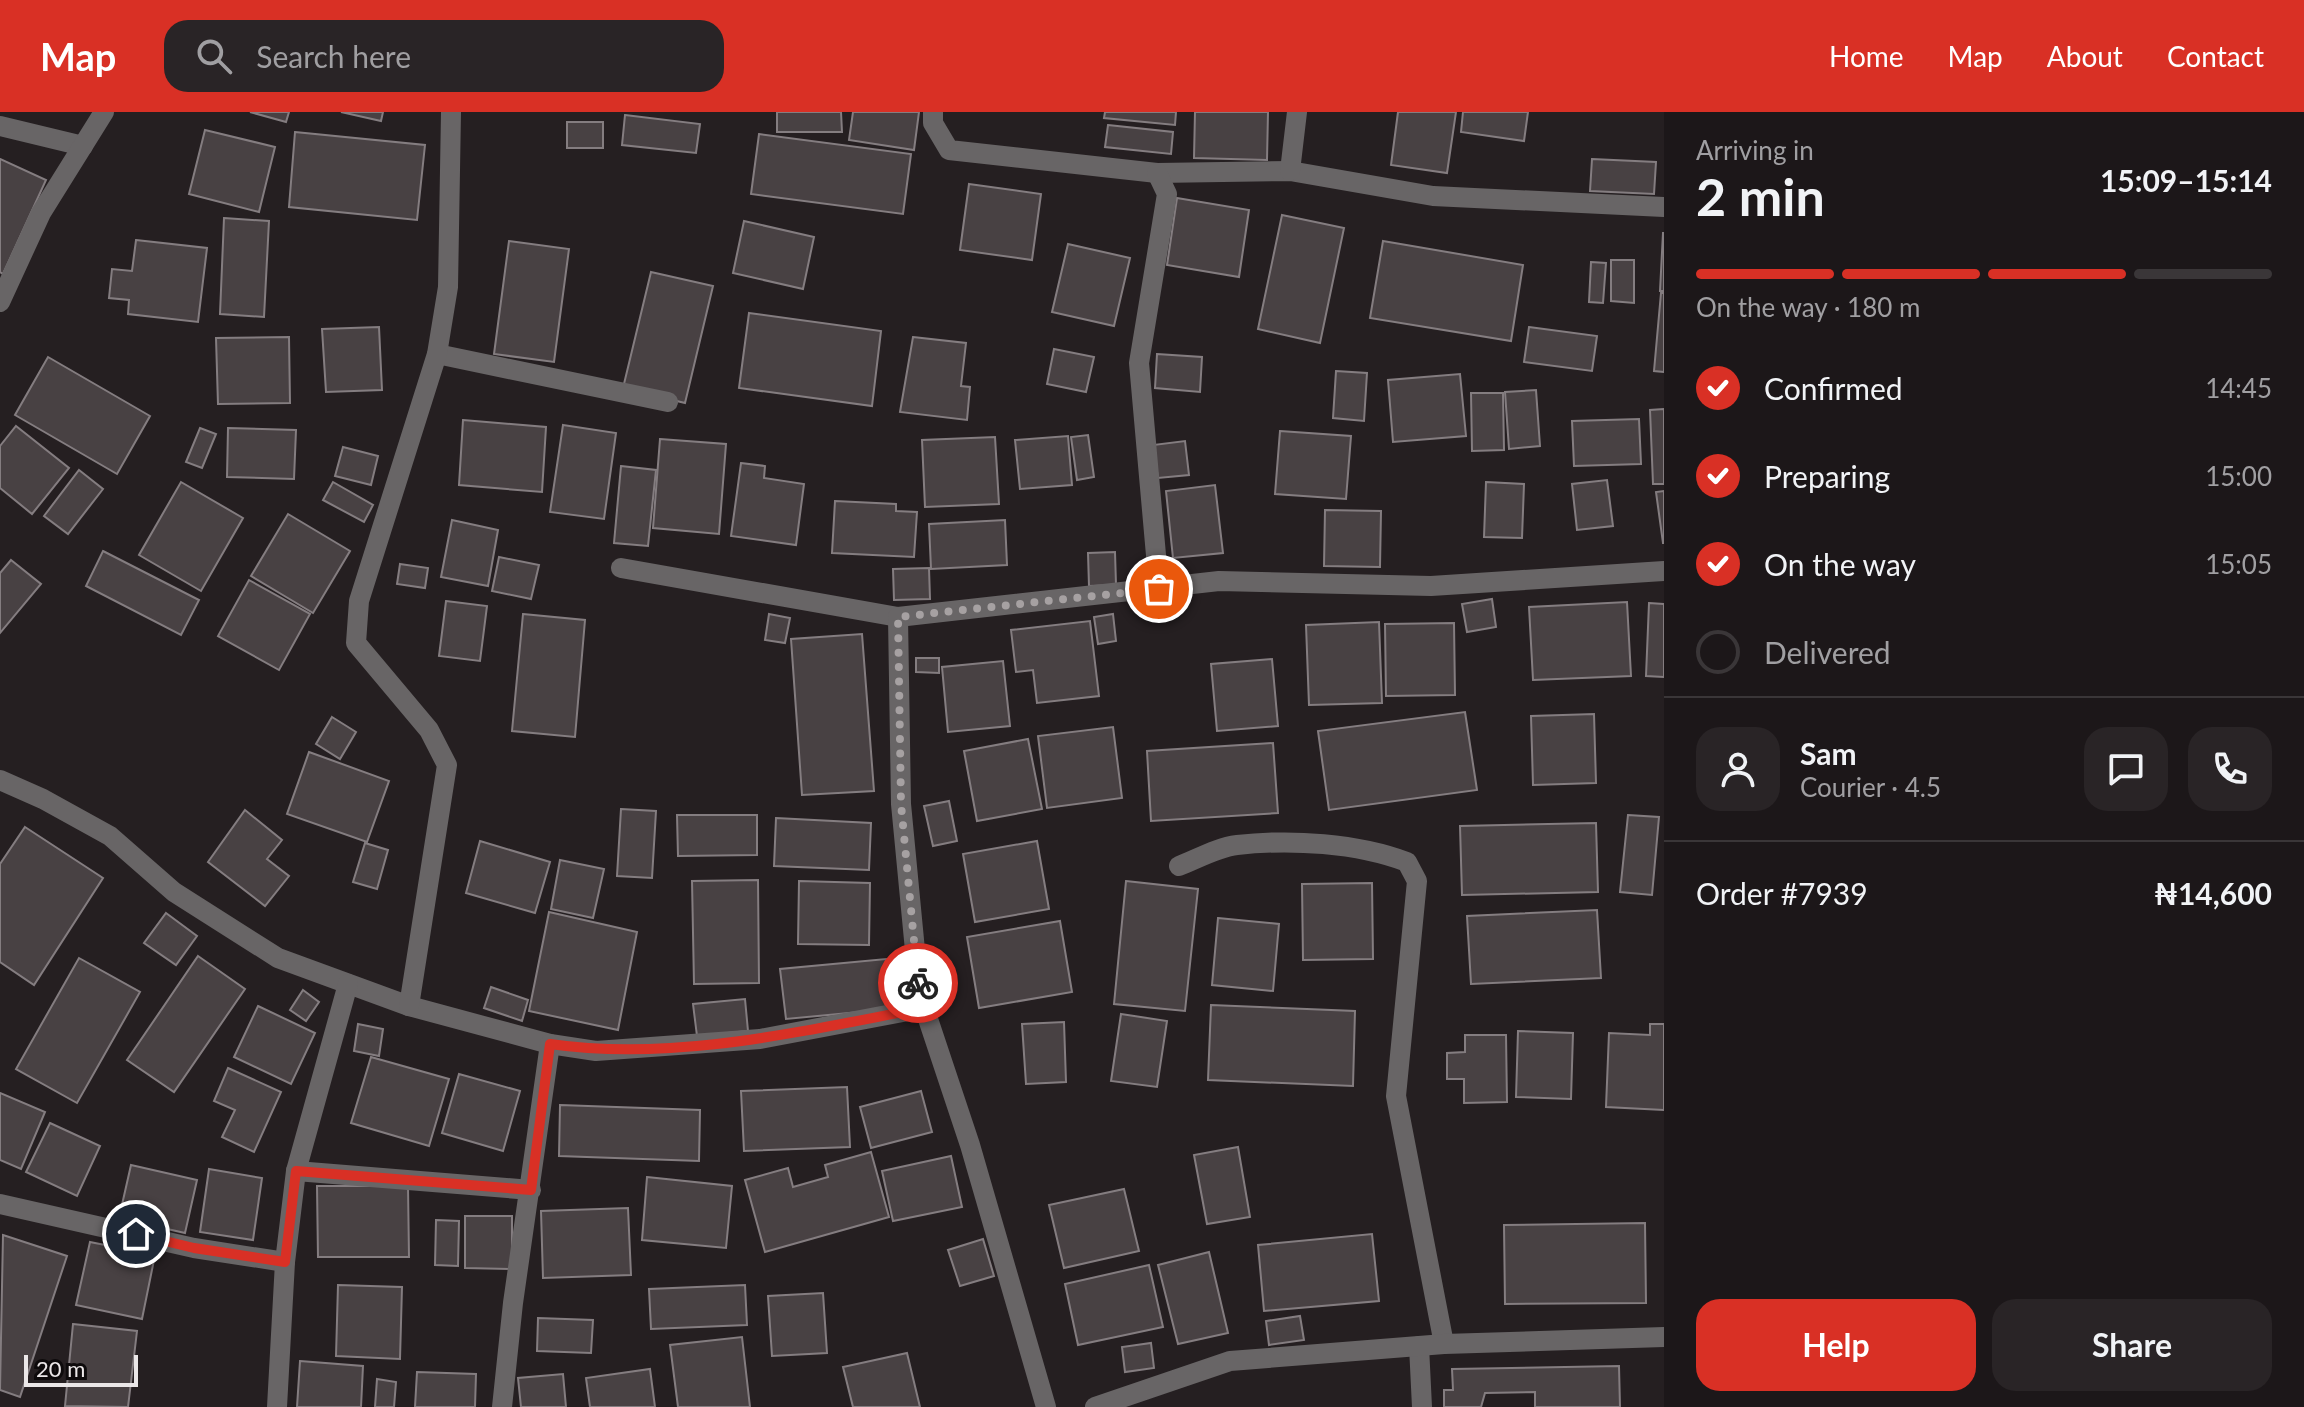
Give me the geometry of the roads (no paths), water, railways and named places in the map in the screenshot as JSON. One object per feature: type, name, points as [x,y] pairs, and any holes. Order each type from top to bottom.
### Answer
[{"type":"street","points":[[0,302],[41,213],[104,112]]},
{"type":"street","points":[[409,1006],[447,765],[429,730],[356,643],[359,601],[437,354],[448,287],[451,112]]},
{"type":"street","points":[[933,112],[933,123],[949,150],[1157,173],[1290,171],[1433,196],[1664,207]]},
{"type":"street","points":[[1290,171],[1297,112]]},
{"type":"street","points":[[0,126],[83,146]]},
{"type":"street","points":[[1157,173],[1167,194],[1139,363],[1159,589]]},
{"type":"street","points":[[437,354],[668,402]]},
{"type":"street","points":[[621,568],[898,617],[1219,581],[1431,586],[1664,571]]},
{"type":"street","points":[[898,617],[901,804],[919,992],[974,1160],[1046,1407]]},
{"type":"street","points":[[0,780],[43,799],[110,836],[174,892],[278,958],[409,1006],[550,1044],[596,1051],[760,1039],[924,1008]]},
{"type":"street","points":[[1179,866],[1234,845],[1319,846],[1380,852],[1407,862],[1417,881],[1396,1096],[1444,1344]]},
{"type":"street","points":[[277,1407],[285,1262],[296,1171],[348,984]]},
{"type":"street","points":[[502,1407],[513,1303],[550,1044]]},
{"type":"street","points":[[296,1171],[531,1190]]},
{"type":"street","points":[[0,1204],[194,1248],[285,1262]]},
{"type":"street","points":[[1095,1407],[1230,1361],[1444,1344],[1664,1337]]},
{"type":"street","points":[[1419,1346],[1422,1407]]}]
